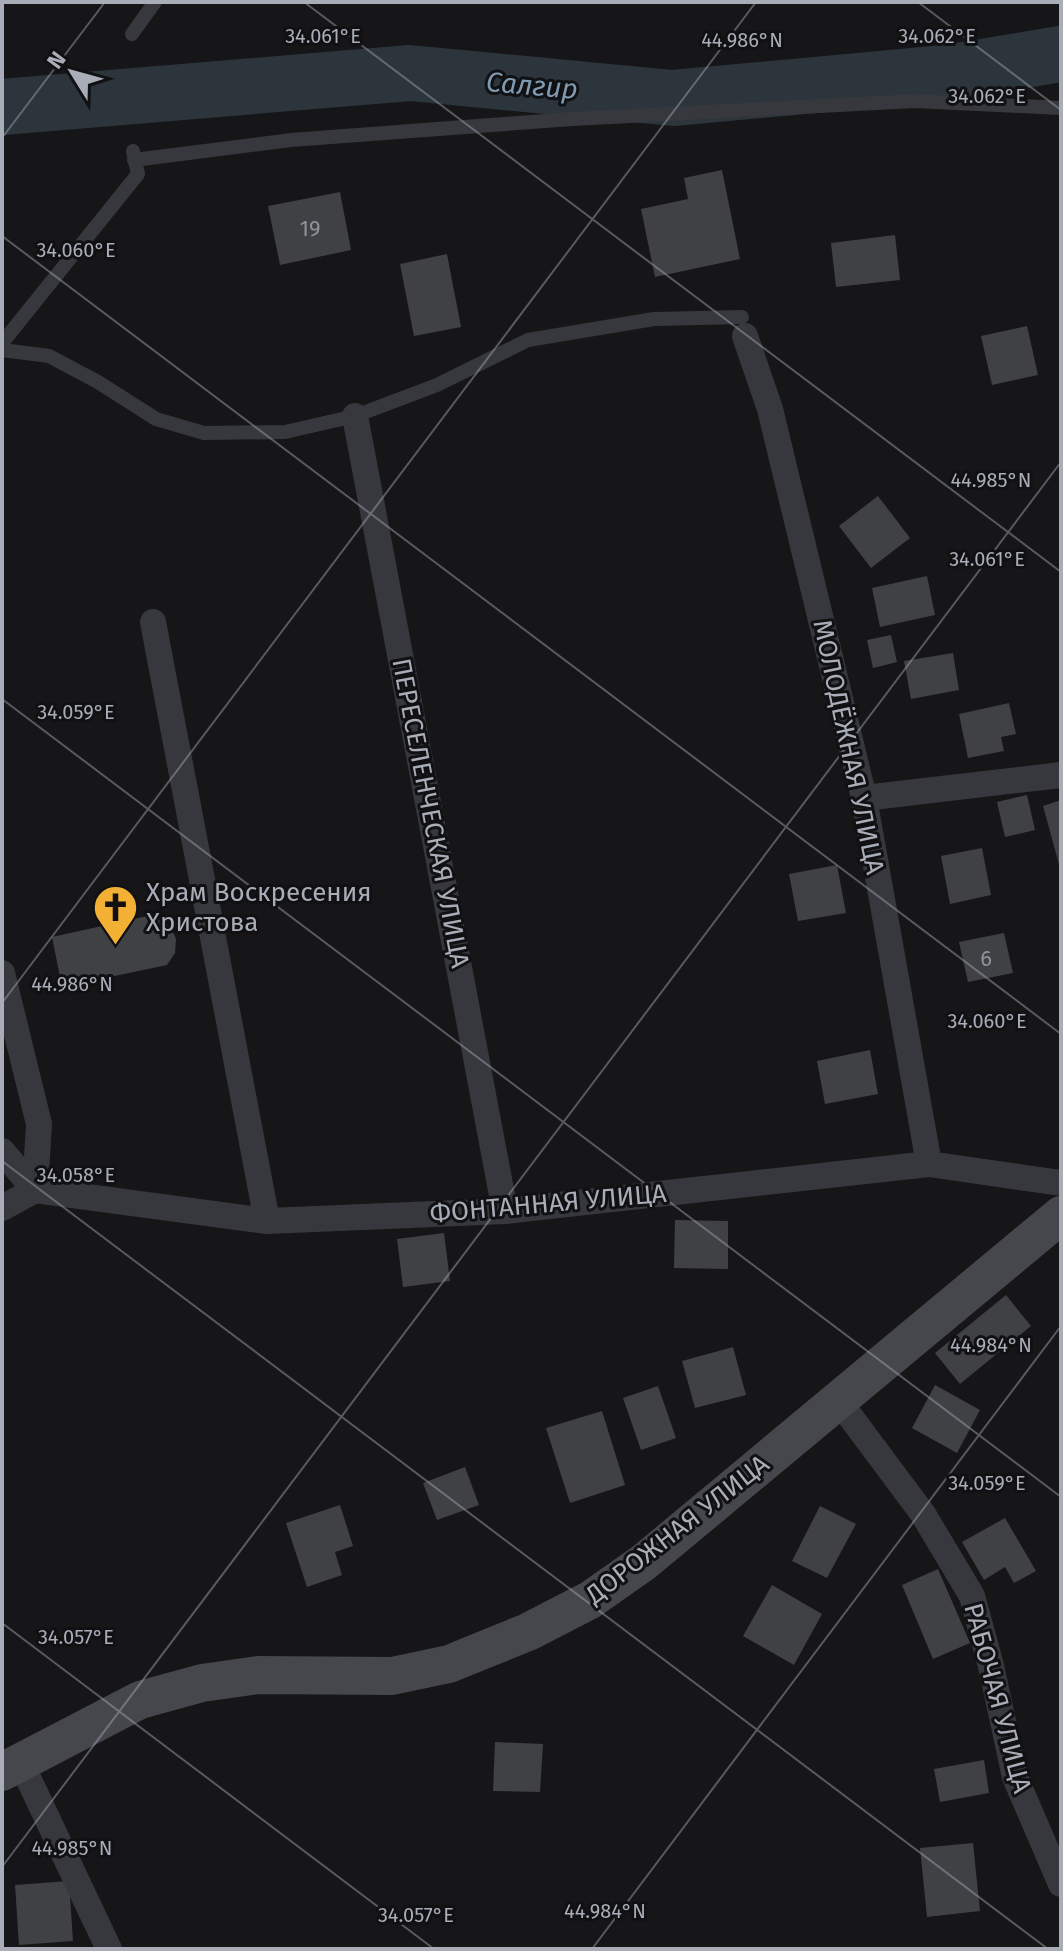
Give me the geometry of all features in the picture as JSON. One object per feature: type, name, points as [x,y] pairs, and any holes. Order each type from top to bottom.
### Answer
[{"type":"main road","name":"ДОРОЖНАЯ УЛИЦА","points":[[12,1767],[140,1700],[202,1683],[258,1675],[392,1676],[449,1664],[528,1632],[590,1600],[644,1562],[1061,1215]]},
{"type":"street","name":"МОЛОДЁЖНАЯ УЛИЦА","points":[[744,326],[770,409],[864,798],[929,1164]]},
{"type":"street","name":"ПЕРЕСЕЛЕНЧЕСКАЯ УЛИЦА","points":[[355,416],[505,1211]]},
{"type":"street","points":[[153,622],[267,1221]]},
{"type":"street","points":[[864,798],[1061,775]]},
{"type":"street","points":[[2,973],[39,1124],[35,1190]]},
{"type":"street","points":[[2,1151],[35,1190]]},
{"type":"street","name":"ФОНТАННАЯ УЛИЦА","points":[[35,1190],[267,1221],[505,1211],[929,1164],[1061,1183]]},
{"type":"street","points":[[2,1208],[35,1190]]},
{"type":"street","name":"РАБОЧАЯ УЛИЦА","points":[[838,1400],[923,1514],[972,1596],[1015,1777],[1061,1884]]},
{"type":"street","points":[[12,1767],[109,1949]]},
{"type":"lane","points":[[132,34],[155,2]]},
{"type":"lane","points":[[2,343],[138,174],[134,156],[291,140],[572,119],[915,101],[1061,108]]},
{"type":"lane","points":[[2,350],[49,356],[98,382],[156,419],[204,433],[285,432],[355,416],[437,385],[528,340],[654,319],[744,326],[745,300]]},
{"type":"building","points":[[722,170],[740,259],[655,277],[641,209],[688,199],[684,178]]},
{"type":"building","points":[[340,192],[351,250],[280,265],[268,206]]},
{"type":"building","points":[[895,235],[900,280],[836,287],[831,243]]},
{"type":"building","points":[[447,254],[461,327],[414,336],[400,264]]},
{"type":"building","points":[[1027,326],[1038,375],[992,385],[981,336]]},
{"type":"building","points":[[878,496],[910,538],[871,568],[839,526]]},
{"type":"building","points":[[927,576],[935,615],[880,627],[872,588]]},
{"type":"building","points":[[891,635],[897,662],[873,668],[867,640]]},
{"type":"building","points":[[953,653],[959,690],[911,699],[904,661]]},
{"type":"building","points":[[1009,703],[1016,734],[1001,737],[1004,751],[968,758],[959,714]]},
{"type":"building","points":[[1027,795],[1035,830],[1005,837],[997,802]]},
{"type":"building","points":[[1061,800],[1061,868],[1060,868],[1043,806]]},
{"type":"building","points":[[982,848],[991,895],[950,904],[941,856]]},
{"type":"building","points":[[837,865],[846,913],[798,921],[789,874]]},
{"type":"building","name":"Храм Воскресения Христова","points":[[152,915],[171,927],[176,939],[175,953],[167,965],[62,987],[52,937]]},
{"type":"building","points":[[1004,933],[1013,973],[968,982],[959,942]]},
{"type":"building","points":[[870,1050],[878,1094],[825,1104],[817,1061]]},
{"type":"building","points":[[675,1220],[728,1221],[728,1269],[674,1268]]},
{"type":"building","points":[[444,1233],[450,1281],[403,1287],[397,1239]]},
{"type":"building","points":[[1006,1295],[1031,1326],[960,1384],[935,1353]]},
{"type":"building","points":[[733,1347],[746,1395],[695,1408],[682,1361]]},
{"type":"building","points":[[935,1385],[980,1410],[957,1453],[912,1428]]},
{"type":"building","points":[[658,1386],[676,1438],[641,1450],[623,1398]]},
{"type":"building","points":[[602,1411],[625,1485],[570,1503],[546,1428]]},
{"type":"building","points":[[465,1467],[479,1505],[437,1520],[423,1483]]},
{"type":"building","points":[[340,1505],[353,1546],[335,1552],[342,1575],[307,1587],[286,1523]]},
{"type":"building","points":[[820,1506],[856,1524],[827,1578],[792,1561]]},
{"type":"building","points":[[1005,1518],[1036,1571],[1014,1583],[1005,1567],[984,1580],[962,1542]]},
{"type":"building","points":[[938,1569],[970,1643],[933,1659],[902,1585]]},
{"type":"building","points":[[772,1585],[822,1614],[794,1665],[743,1636]]},
{"type":"building","points":[[495,1742],[543,1744],[540,1792],[493,1791]]},
{"type":"building","points":[[984,1760],[989,1793],[940,1802],[934,1769]]},
{"type":"building","points":[[973,1843],[980,1911],[927,1917],[920,1848]]},
{"type":"building","points":[[69,1881],[73,1941],[19,1945],[15,1885]]},
{"type":"waterway","name":"Салгир","points":[[2,107],[410,73],[673,98],[946,73],[1061,54]]},
{"type":"place","name":"Храм Воскресения Христова","points":[[115,946]]}]
